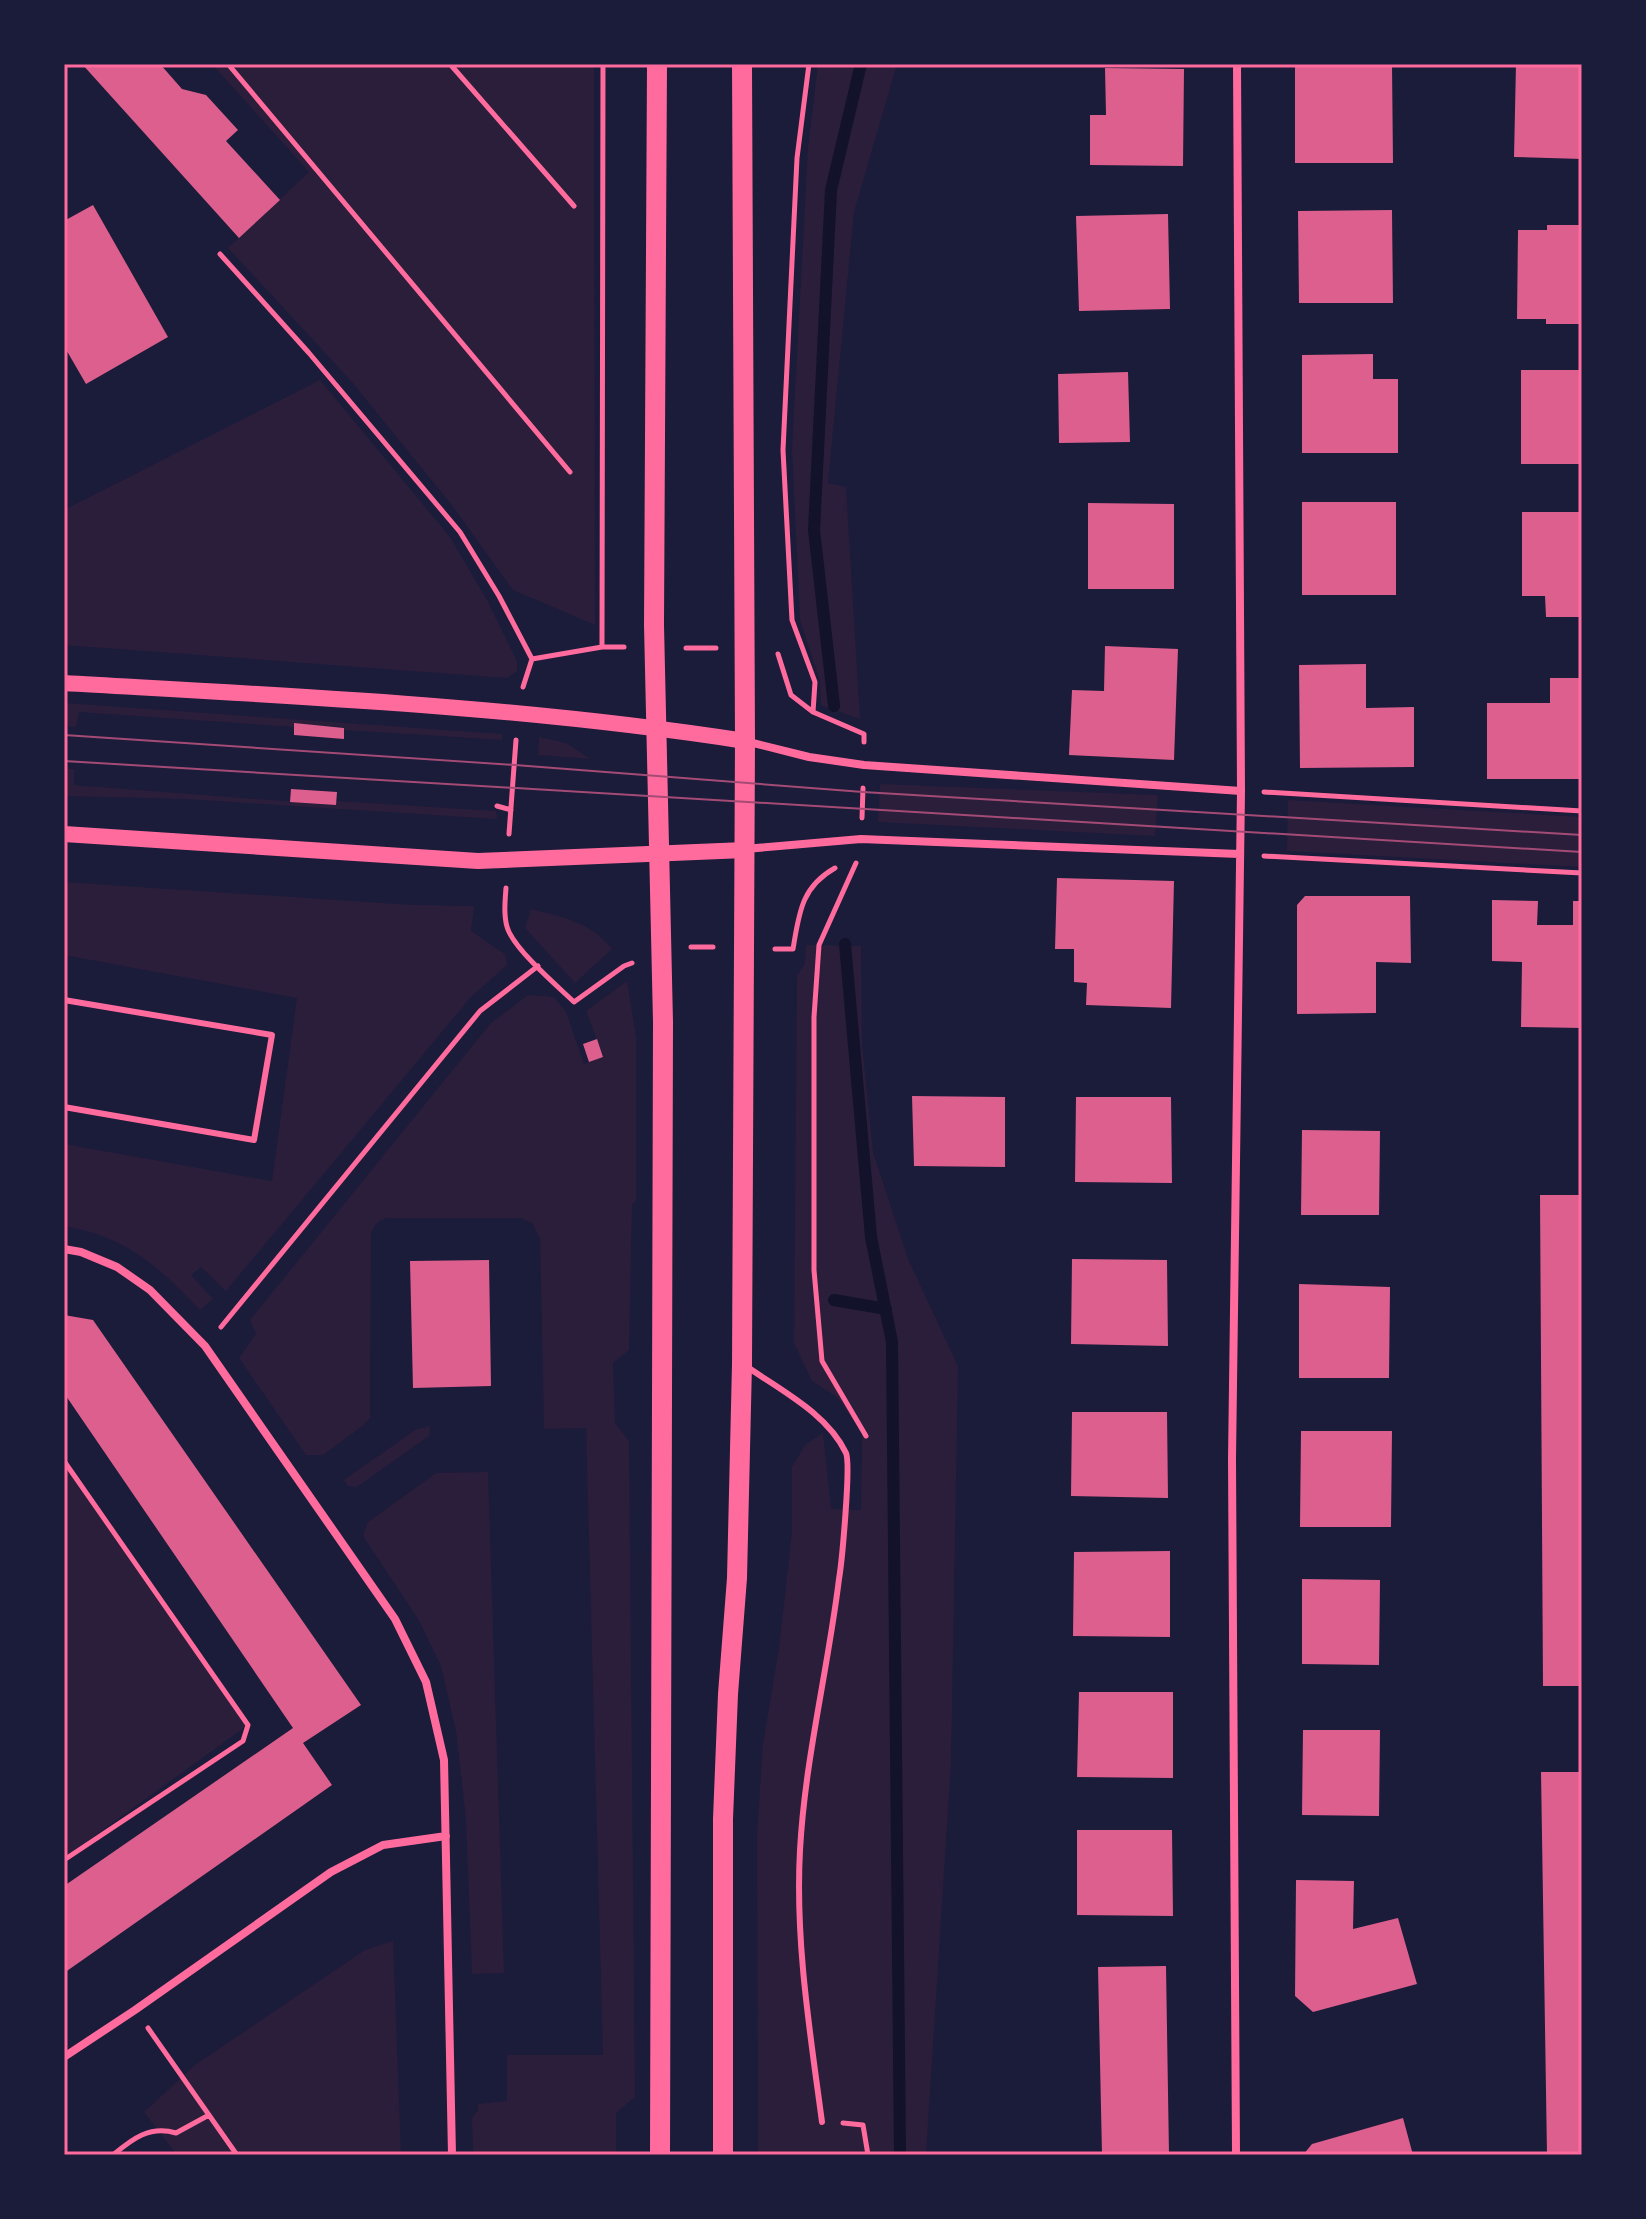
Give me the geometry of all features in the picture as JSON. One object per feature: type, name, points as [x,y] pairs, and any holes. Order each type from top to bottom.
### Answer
[{"type":"main road","points":[[657,64],[655,727],[663,1102],[660,2155]]},
{"type":"main road","points":[[723,2155],[723,1819],[737,1578],[742,1364],[745,741],[742,64]]},
{"type":"main road","points":[[64,683],[518,714],[655,727],[745,741]]},
{"type":"main road","points":[[64,834],[508,861],[745,850]]},
{"type":"street","points":[[1236,2155],[1232,1459],[1241,791],[1237,64]]},
{"type":"street","points":[[745,741],[809,757],[864,765],[1241,791]]},
{"type":"street","points":[[745,850],[861,839],[1239,854]]},
{"type":"street","points":[[64,1249],[81,1252],[117,1267],[150,1290],[205,1346],[395,1619],[426,1682],[444,1760],[452,2155]]},
{"type":"street","points":[[64,2057],[331,1872],[383,1845],[446,1836]]},
{"type":"lane","points":[[64,1000],[272,1035],[254,1140],[64,1107]]},
{"type":"lane","points":[[742,1364],[820,1418],[847,1455],[844,1541],[800,1851],[803,1979],[822,2122]]},
{"type":"path","points":[[228,64],[570,472]]},
{"type":"path","points":[[450,64],[574,206]]},
{"type":"path","points":[[532,659],[602,647],[603,64]]},
{"type":"path","points":[[809,64],[797,158],[783,450],[792,620],[815,682],[813,712]]},
{"type":"path","points":[[220,254],[309,353],[460,532],[532,659],[520,695],[504,904],[508,931],[574,1002],[624,966],[660,954],[694,946],[793,949],[801,904],[823,875],[860,853],[819,945],[814,1017],[814,1255],[822,1361],[866,1432],[866,1448]]},
{"type":"path","points":[[685,648],[719,648]]},
{"type":"path","points":[[776,649],[791,695],[813,712],[864,734],[861,839]]},
{"type":"path","points":[[1241,791],[1582,811]]},
{"type":"path","points":[[497,806],[511,810]]},
{"type":"path","points":[[1239,854],[1582,873]]},
{"type":"path","points":[[205,1346],[480,1011],[538,966]]},
{"type":"path","points":[[64,1461],[248,1725],[243,1741],[64,1860]]},
{"type":"path","points":[[135,2010],[237,2155]]},
{"type":"path","points":[[113,2155],[132,2139],[162,2129],[176,2133],[209,2115]]},
{"type":"path","points":[[822,2122],[863,2125],[868,2155]]},
{"type":"shaded area","points":[[212,64],[594,64],[595,625],[513,590],[450,503],[351,381],[228,248],[309,172]]},
{"type":"shaded area","points":[[818,64],[897,64],[854,212],[828,483],[846,487],[860,719],[821,705],[820,681],[800,620],[792,449],[808,148]]},
{"type":"shaded area","points":[[320,380],[450,537],[487,600],[517,661],[517,671],[507,678],[64,645],[64,510]]},
{"type":"shaded area","points":[[64,703],[502,734],[502,740],[344,730],[344,727],[295,724],[294,727],[79,712],[76,727],[64,726]]},
{"type":"shaded area","points":[[539,737],[566,743],[591,759],[538,755]]},
{"type":"shaded area","points":[[64,768],[74,769],[74,785],[336,805],[336,801],[496,811],[497,819],[185,799],[64,796]]},
{"type":"shaded area","points":[[880,784],[1158,795],[1155,836],[878,822]]},
{"type":"shaded area","points":[[1288,800],[1582,817],[1582,867],[1287,851]]},
{"type":"shaded area","points":[[64,882],[412,905],[474,906],[471,931],[505,954],[507,965],[471,997],[226,1291],[201,1267],[191,1275],[213,1299],[200,1310],[155,1267],[124,1246],[64,1226],[64,1144],[272,1181],[297,998],[64,955]]},
{"type":"shaded area","points":[[531,909],[585,927],[595,932],[612,949],[575,983],[525,928]]},
{"type":"shaded area","points":[[806,945],[861,946],[862,1044],[873,1152],[908,1259],[958,1366],[951,1763],[926,2155],[758,2155],[757,1834],[763,1744],[779,1648],[792,1533],[792,1467],[805,1445],[823,1433],[831,1509],[861,1510],[862,1433],[837,1397],[812,1381],[794,1343],[797,976],[805,964]]},
{"type":"shaded area","points":[[627,981],[636,1037],[636,1200],[632,1205],[629,1350],[613,1363],[615,1423],[629,1441],[635,2097],[616,2113],[616,2155],[473,2155],[472,2118],[478,2104],[507,2101],[507,2055],[603,2055],[586,1428],[544,1429],[540,1239],[533,1224],[521,1218],[388,1218],[377,1223],[371,1234],[370,1418],[323,1455],[306,1455],[239,1358],[256,1334],[250,1320],[490,1024],[528,995],[554,997],[566,1012],[584,1064],[603,1056],[586,1011]]},
{"type":"shaded area","points":[[430,1426],[429,1436],[357,1487],[348,1486],[344,1480],[415,1430]]},
{"type":"shaded area","points":[[64,1461],[248,1725],[64,1858]]},
{"type":"shaded area","points":[[488,1472],[504,1973],[472,1974],[466,1819],[456,1731],[441,1666],[418,1619],[363,1536],[368,1522],[436,1473]]},
{"type":"shaded area","points":[[393,1941],[401,2155],[177,2155],[144,2112],[195,2065],[365,1950]]},
{"type":"building","points":[[82,64],[160,64],[182,89],[206,95],[238,130],[226,141],[280,200],[239,238]]},
{"type":"building","points":[[1295,64],[1392,64],[1393,163],[1295,163]]},
{"type":"building","points":[[1516,64],[1582,64],[1582,159],[1514,157]]},
{"type":"building","points":[[1105,68],[1184,69],[1183,166],[1090,165],[1090,115],[1106,115]]},
{"type":"building","points":[[93,205],[168,337],[86,384],[64,346],[64,221]]},
{"type":"building","points":[[1392,210],[1393,303],[1299,303],[1298,211]]},
{"type":"building","points":[[1168,214],[1170,309],[1079,311],[1076,216]]},
{"type":"building","points":[[1547,225],[1582,225],[1582,319],[1579,319],[1579,324],[1546,324],[1546,319],[1517,319],[1518,230],[1547,230]]},
{"type":"building","points":[[1373,354],[1373,379],[1398,379],[1398,453],[1302,453],[1302,355]]},
{"type":"building","points":[[1521,370],[1582,370],[1582,464],[1521,464]]},
{"type":"building","points":[[1128,372],[1130,442],[1059,443],[1058,374]]},
{"type":"building","points":[[1302,502],[1396,502],[1396,595],[1302,595]]},
{"type":"building","points":[[1088,503],[1174,504],[1174,589],[1088,589]]},
{"type":"building","points":[[1522,512],[1582,512],[1582,617],[1546,617],[1545,596],[1522,596]]},
{"type":"building","points":[[1105,646],[1178,649],[1174,760],[1069,755],[1072,690],[1104,691]]},
{"type":"building","points":[[1366,664],[1366,708],[1414,707],[1414,767],[1300,768],[1299,665]]},
{"type":"building","points":[[1550,678],[1582,678],[1582,779],[1487,779],[1487,703],[1550,703]]},
{"type":"building","points":[[294,723],[344,728],[344,739],[294,735]]},
{"type":"building","points":[[291,789],[337,792],[336,805],[290,802]]},
{"type":"building","points":[[1057,878],[1174,881],[1171,1008],[1086,1005],[1087,983],[1074,982],[1074,949],[1055,949]]},
{"type":"building","points":[[1305,896],[1410,896],[1411,963],[1376,962],[1376,1013],[1297,1014],[1297,905]]},
{"type":"building","points":[[1492,900],[1538,901],[1537,925],[1573,925],[1573,901],[1582,901],[1582,1028],[1521,1027],[1522,962],[1492,961]]},
{"type":"building","points":[[597,1039],[603,1057],[589,1062],[583,1044]]},
{"type":"building","points":[[912,1096],[1005,1097],[1005,1167],[914,1166]]},
{"type":"building","points":[[1076,1097],[1171,1097],[1172,1183],[1075,1182]]},
{"type":"building","points":[[1302,1130],[1380,1131],[1379,1215],[1301,1215]]},
{"type":"building","points":[[1540,1195],[1582,1195],[1582,1686],[1543,1686]]},
{"type":"building","points":[[1072,1259],[1167,1260],[1168,1346],[1071,1344]]},
{"type":"building","points":[[489,1260],[491,1386],[413,1388],[410,1261]]},
{"type":"building","points":[[1299,1284],[1390,1287],[1389,1378],[1299,1378]]},
{"type":"building","points":[[64,1315],[93,1320],[361,1705],[303,1743],[332,1785],[64,1973],[64,1886],[293,1728],[64,1393]]},
{"type":"building","points":[[1072,1412],[1167,1412],[1168,1498],[1071,1496]]},
{"type":"building","points":[[1301,1431],[1392,1431],[1391,1527],[1300,1527]]},
{"type":"building","points":[[1170,1551],[1170,1637],[1073,1636],[1074,1552]]},
{"type":"building","points":[[1302,1579],[1380,1580],[1379,1665],[1302,1664]]},
{"type":"building","points":[[1079,1692],[1173,1692],[1173,1778],[1077,1777]]},
{"type":"building","points":[[1303,1730],[1380,1730],[1379,1816],[1302,1815]]},
{"type":"building","points":[[1541,1772],[1582,1772],[1582,2155],[1547,2155]]},
{"type":"building","points":[[1077,1830],[1172,1830],[1173,1916],[1077,1915]]},
{"type":"building","points":[[1296,1880],[1354,1881],[1353,1929],[1398,1918],[1417,1984],[1313,2012],[1295,1996]]},
{"type":"building","points":[[1166,1966],[1169,2155],[1102,2155],[1098,1967]]},
{"type":"building","points":[[1403,2118],[1413,2155],[1303,2155],[1312,2144]]},
{"type":"waterway","points":[[834,706],[814,530],[831,190],[861,64]]},
{"type":"waterway","points":[[845,944],[871,1237],[892,1342],[900,2155]]},
{"type":"waterway","points":[[834,1300],[886,1309]]},
{"type":"tram line","points":[[64,735],[863,792],[1582,835]]},
{"type":"tram line","points":[[64,761],[1582,852]]}]
